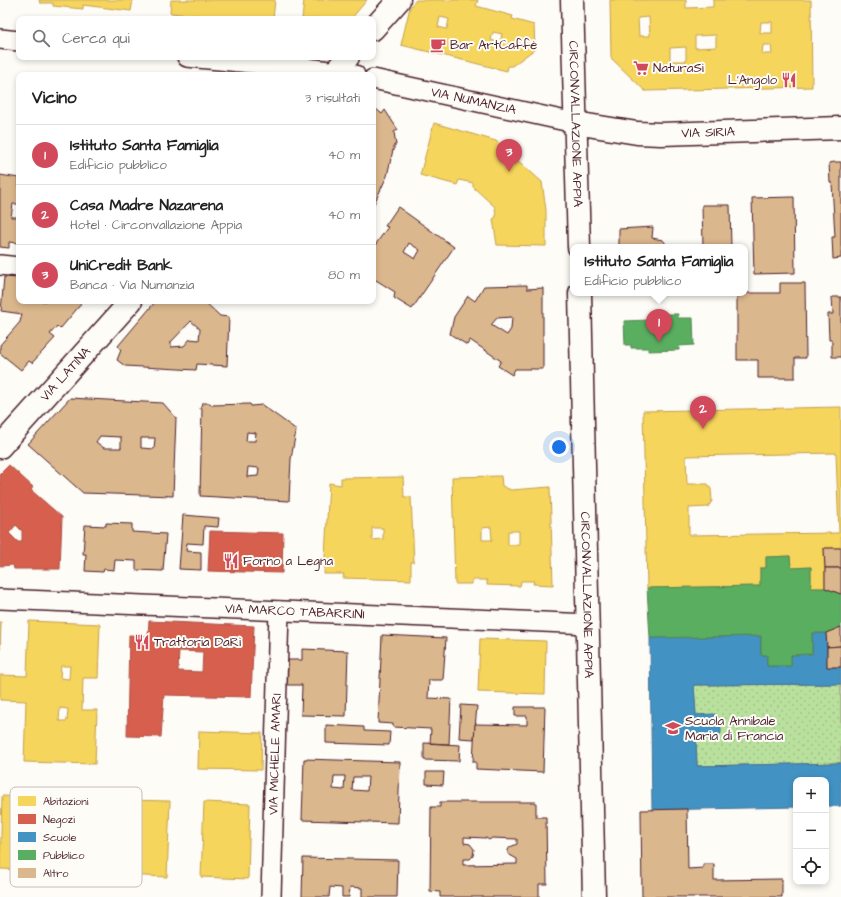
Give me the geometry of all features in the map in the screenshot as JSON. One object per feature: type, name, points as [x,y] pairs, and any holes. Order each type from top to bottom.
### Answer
[{"type":"street","points":[[376,26],[399,0]]},
{"type":"street","name":"CIRCONVALLAZIONE APPIA","points":[[572,0],[579,244]]},
{"type":"street","points":[[0,39],[16,41]]},
{"type":"street","points":[[223,60],[343,70]]},
{"type":"street","name":"VIA NUMANZIA","points":[[376,80],[575,123]]},
{"type":"street","name":"VIA SIRIA","points":[[575,123],[661,134],[841,128]]},
{"type":"street","points":[[0,266],[16,267]]},
{"type":"street","name":"CIRCONVALLAZIONE APPIA","points":[[580,296],[589,624],[594,897]]},
{"type":"street","name":"VIA LATINA","points":[[0,447],[128,304]]},
{"type":"street","name":"VIA MARCO TABARRINI","points":[[0,599],[589,624]]},
{"type":"street","name":"VIA MICHELE AMARI","points":[[271,897],[279,611]]},
{"type":"green space","points":[[841,684],[841,763],[697,766],[696,739],[717,738],[720,734],[720,726],[718,718],[715,716],[696,715],[694,685]]},
{"type":"building: Abitazioni","points":[[39,0],[133,0],[131,11],[83,5],[83,9],[53,6],[53,3],[40,3]]},
{"type":"building: Abitazioni","points":[[171,0],[275,0],[273,16],[204,16],[170,13]]},
{"type":"building: Abitazioni","points":[[304,0],[367,0],[354,16],[302,16]]},
{"type":"building: Abitazioni","points":[[416,0],[478,0],[476,6],[513,16],[512,19],[534,25],[535,49],[512,66],[508,66],[507,71],[401,45],[410,7]],"holes":[[[440,17],[449,19],[447,29],[438,27]],[[493,32],[502,34],[500,43],[491,40]]]},
{"type":"building: Abitazioni","points":[[610,0],[686,0],[686,8],[713,7],[713,0],[811,0],[812,87],[645,91],[611,58]],"holes":[[[649,17],[650,36],[639,36],[638,18]],[[761,22],[772,22],[772,33],[760,33]],[[716,35],[716,47],[695,48],[695,36]],[[763,45],[771,45],[772,54],[762,54]],[[686,47],[686,61],[670,61],[670,48]]]},
{"type":"building: Abitazioni","points":[[434,123],[496,141],[542,182],[546,210],[546,246],[497,245],[493,219],[496,217],[495,207],[473,187],[473,183],[459,180],[457,185],[420,175]]},
{"type":"building: Abitazioni","points":[[841,407],[841,548],[824,548],[825,588],[811,588],[811,567],[791,568],[790,556],[766,557],[766,568],[760,568],[760,586],[647,588],[643,411]],"holes":[[[836,453],[839,533],[689,535],[689,508],[708,507],[712,501],[711,489],[708,484],[687,484],[686,456]]]},
{"type":"building: Abitazioni","points":[[501,476],[502,486],[511,490],[550,487],[553,585],[533,584],[534,581],[521,581],[520,586],[487,585],[487,580],[472,580],[472,584],[455,584],[452,477]],"holes":[[[491,527],[492,540],[482,540],[482,528]],[[508,531],[519,531],[519,545],[508,545]]]},
{"type":"building: Abitazioni","points":[[403,477],[404,497],[411,497],[414,562],[411,562],[411,580],[343,578],[344,574],[324,574],[329,483],[341,485],[341,478]],"holes":[[[372,528],[383,528],[383,539],[372,540]]]},
{"type":"building: Abitazioni","points":[[29,621],[100,624],[98,678],[83,678],[82,710],[97,710],[95,764],[24,762],[26,701],[0,700],[0,675],[27,676]],"holes":[[[61,666],[70,666],[69,679],[60,678]],[[60,708],[68,709],[67,721],[59,721]]]},
{"type":"building: Abitazioni","points":[[0,622],[1,622],[0,655]]},
{"type":"building: Abitazioni","points":[[480,639],[546,641],[545,694],[478,692]]},
{"type":"building: Abitazioni","points":[[199,731],[262,733],[261,770],[198,769]]},
{"type":"building: Abitazioni","points":[[2,796],[10,796],[10,869],[0,869]]},
{"type":"building: Abitazioni","points":[[142,800],[170,801],[167,877],[142,876]]},
{"type":"building: Abitazioni","points":[[204,802],[250,804],[248,879],[201,877]]},
{"type":"building: Negozi","points":[[9,465],[33,487],[31,490],[62,517],[60,569],[14,569],[13,565],[0,566],[0,474]],"holes":[[[16,525],[22,531],[22,542],[18,542],[9,533]]]},
{"type":"building: Negozi","points":[[210,531],[283,533],[282,573],[208,571]]},
{"type":"building: Negozi","points":[[149,621],[254,626],[251,697],[164,695],[161,737],[127,736],[129,635],[148,636]],"holes":[[[179,651],[203,652],[202,672],[178,671]]]},
{"type":"building: Scuole","points":[[812,633],[826,633],[827,667],[841,667],[841,684],[694,685],[696,715],[717,715],[720,721],[721,733],[717,738],[696,739],[697,766],[841,763],[841,806],[829,806],[829,777],[793,777],[793,807],[652,810],[650,638],[761,636],[761,655],[767,655],[767,666],[791,666],[791,655],[812,654]]},
{"type":"building: Pubblico","points":[[649,314],[678,314],[678,318],[693,318],[694,345],[679,346],[679,350],[648,351],[648,348],[631,348],[631,345],[625,345],[624,321],[649,320]]},
{"type":"building: Pubblico","points":[[790,556],[791,568],[811,567],[811,588],[825,588],[841,594],[841,627],[826,633],[812,633],[812,654],[791,655],[791,666],[767,666],[767,655],[761,655],[761,636],[650,638],[647,588],[760,586],[760,568],[766,568],[766,557]]},
{"type":"building: Altro","points":[[376,109],[382,114],[385,110],[398,130],[394,132],[396,145],[394,145],[394,151],[393,150],[387,176],[376,200]]},
{"type":"building: Altro","points":[[841,162],[841,258],[833,259],[832,237],[835,237],[832,183],[830,183],[829,163]]},
{"type":"building: Altro","points":[[0,175],[16,178],[16,204],[13,204],[11,217],[16,217],[16,243],[9,242],[9,248],[0,247]]},
{"type":"building: Altro","points":[[794,197],[795,273],[754,274],[752,198]]},
{"type":"building: Altro","points":[[702,205],[730,205],[731,244],[703,244]]},
{"type":"building: Altro","points":[[398,207],[454,247],[412,309],[394,298],[395,292],[376,280],[376,244],[388,227],[385,226]],"holes":[[[409,243],[420,250],[415,259],[404,252]]]},
{"type":"building: Altro","points":[[653,227],[652,238],[663,240],[666,244],[619,244],[619,229]]},
{"type":"building: Altro","points":[[4,277],[16,278],[16,304],[81,304],[60,329],[57,326],[50,334],[55,338],[32,363],[29,361],[21,370],[0,353],[0,345],[20,322],[22,314],[1,311]]},
{"type":"building: Altro","points":[[780,283],[805,283],[806,358],[795,358],[795,378],[758,378],[758,360],[737,360],[737,296],[748,296],[748,293],[780,293]]},
{"type":"building: Altro","points":[[527,285],[527,289],[543,288],[543,369],[515,369],[512,375],[498,366],[501,361],[470,340],[467,345],[450,334],[454,317],[468,296],[475,301],[484,286]],"holes":[[[512,317],[511,329],[507,335],[491,325],[497,318]]]},
{"type":"building: Altro","points":[[832,297],[841,297],[841,357],[832,357],[832,340],[829,340],[828,314],[833,314]]},
{"type":"building: Altro","points":[[153,304],[207,304],[220,316],[229,317],[227,366],[197,364],[196,370],[125,366],[117,360],[121,350],[118,346]],"holes":[[[191,321],[200,329],[199,340],[190,339],[184,346],[171,347],[171,342]]]},
{"type":"building: Altro","points":[[70,398],[163,403],[176,418],[173,496],[83,493],[28,444]],"holes":[[[100,436],[121,437],[121,448],[104,448],[96,442]],[[141,438],[155,438],[154,449],[141,448]]]},
{"type":"building: Altro","points":[[202,403],[210,403],[211,405],[262,405],[294,428],[296,431],[291,459],[289,501],[200,496],[202,408],[200,409]],"holes":[[[247,432],[256,433],[255,441],[246,441]],[[248,467],[259,468],[258,476],[247,477]]]},
{"type":"building: Altro","points":[[183,515],[219,518],[218,527],[204,526],[203,544],[187,543],[186,551],[201,552],[201,570],[179,569]]},
{"type":"building: Altro","points":[[106,523],[132,524],[132,532],[166,534],[163,571],[136,570],[136,561],[115,560],[114,570],[104,569],[103,572],[85,571],[86,554],[83,554],[85,525],[106,526]]},
{"type":"building: Altro","points":[[824,548],[841,548],[841,568],[825,568]]},
{"type":"building: Altro","points":[[825,568],[841,568],[841,594],[825,588]]},
{"type":"building: Altro","points":[[841,627],[841,646],[827,647],[826,633]]},
{"type":"building: Altro","points":[[382,635],[446,638],[443,680],[429,680],[428,698],[451,699],[449,744],[430,743],[431,729],[393,727],[393,724],[378,723]]},
{"type":"building: Altro","points":[[841,646],[841,667],[827,667],[827,647]]},
{"type":"building: Altro","points":[[302,649],[348,651],[346,716],[301,715],[302,685],[287,685],[288,660],[302,660]]},
{"type":"building: Altro","points":[[461,705],[477,706],[474,739],[459,738]]},
{"type":"building: Altro","points":[[515,707],[545,707],[543,772],[476,769],[476,762],[473,762],[475,724],[527,725],[527,716],[515,716]]},
{"type":"building: Altro","points":[[326,725],[364,727],[364,731],[390,732],[389,745],[326,743]]},
{"type":"building: Altro","points":[[424,743],[460,745],[459,761],[424,760]]},
{"type":"building: Altro","points":[[304,759],[400,762],[398,823],[302,820]],"holes":[[[334,776],[345,776],[344,790],[333,789]],[[353,777],[368,777],[367,791],[352,790]]]},
{"type":"building: Altro","points":[[426,772],[444,772],[443,785],[426,784]]},
{"type":"building: Altro","points":[[440,802],[536,802],[536,817],[546,817],[547,884],[539,884],[539,897],[440,897],[440,892],[430,891],[431,807],[440,807]],"holes":[[[464,837],[486,838],[489,840],[492,838],[517,839],[517,844],[510,847],[508,850],[508,854],[517,859],[517,864],[463,865],[463,859],[470,859],[473,856],[474,849],[470,844],[464,843]]]},
{"type":"building: Altro","points":[[687,809],[688,869],[703,868],[703,864],[714,864],[714,880],[782,879],[782,897],[642,897],[641,810]]},
{"type":"building: Altro","points":[[303,858],[398,860],[397,897],[362,897],[362,888],[350,887],[349,897],[342,897],[342,888],[330,887],[329,897],[302,897]]},
{"type":"place","name":"Bar ArtCaffè","points":[[438,45]]},
{"type":"place","name":"NaturaSì","points":[[641,68]]},
{"type":"place","name":"L'Angolo","points":[[789,80]]},
{"type":"place","name":"UniCredit Bank","points":[[509,172]]},
{"type":"place","name":"Istituto Santa Famiglia","points":[[659,342]]},
{"type":"place","name":"Casa Madre Nazarena","points":[[703,429]]},
{"type":"place","name":"Forno a Legna","points":[[231,561]]},
{"type":"place","name":"Trattoria DaRì","points":[[142,642]]},
{"type":"place","name":"Scuola Annibale Maria di Francia","points":[[673,728]]}]
